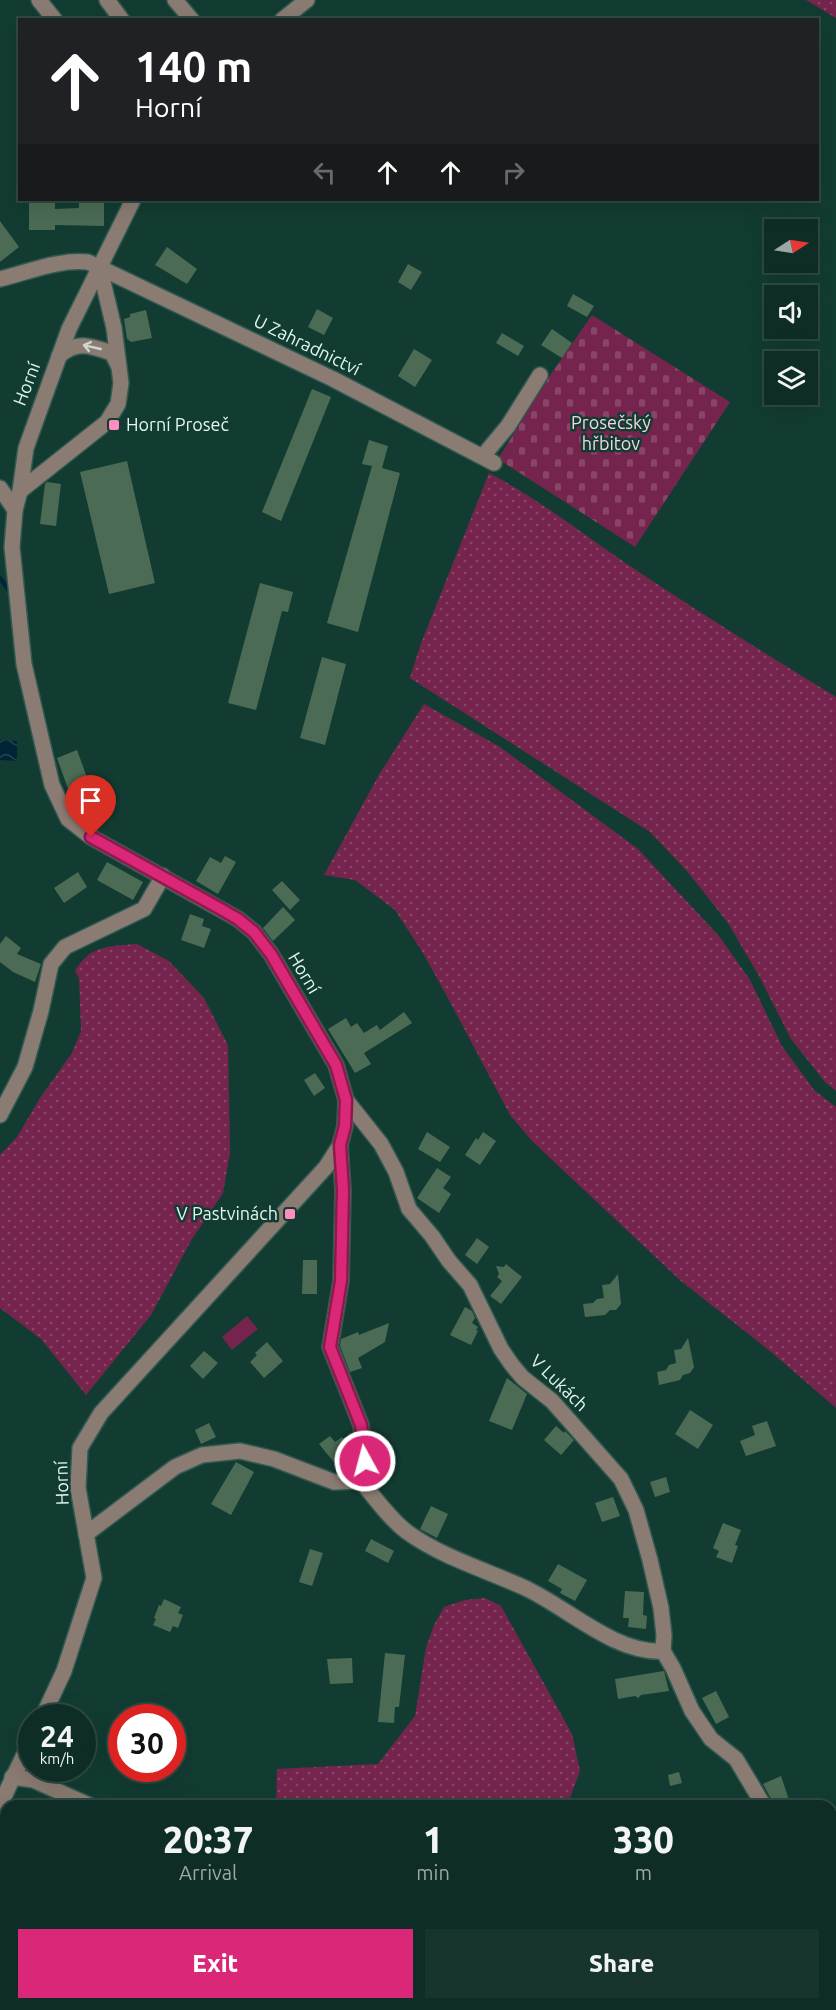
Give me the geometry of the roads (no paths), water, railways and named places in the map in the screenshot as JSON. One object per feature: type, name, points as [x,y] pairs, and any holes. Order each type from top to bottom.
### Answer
[{"type":"street","points":[[39,0],[53,18]]},
{"type":"street","points":[[107,0],[120,18]]},
{"type":"street","points":[[175,0],[190,18]]},
{"type":"street","points":[[284,18],[307,0]]},
{"type":"street","name":"Horní","points":[[49,1704],[64,1671],[94,1578],[78,1488],[80,1448],[101,1413],[326,1167],[340,1145],[345,1126],[346,1100],[336,1065],[271,954],[254,932],[238,919],[91,837],[68,819],[52,785],[24,664],[12,548],[15,510],[26,448],[69,329],[132,201]]},
{"type":"street","name":"U Zahradnictví","points":[[0,279],[76,261],[88,262],[333,379],[488,460],[540,375]]},
{"type":"street","points":[[20,490],[107,422],[118,404],[121,383],[114,328],[100,269]]},
{"type":"street","points":[[59,356],[67,349],[81,345],[112,353],[119,368]]},
{"type":"street","points":[[0,488],[15,510]]},
{"type":"street","points":[[0,1115],[25,1067],[41,1011],[51,964],[65,947],[107,929],[144,909],[163,876]]},
{"type":"street","name":"V Lukách","points":[[346,1100],[381,1144],[396,1172],[409,1209],[470,1285],[501,1349],[512,1365],[523,1378],[552,1401],[621,1479],[636,1510],[650,1560],[661,1608],[663,1651],[692,1711],[711,1739],[736,1759],[760,1800]]},
{"type":"street","points":[[340,1145],[343,1190],[341,1281],[330,1347],[361,1425],[365,1461],[361,1481]]},
{"type":"street","points":[[86,1534],[176,1467],[201,1455],[240,1451],[274,1459],[334,1482],[361,1481]]},
{"type":"street","points":[[361,1481],[405,1530],[428,1545],[465,1564],[525,1588],[586,1624],[638,1650],[663,1651]]},
{"type":"street","points":[[2,1800],[18,1765]]},
{"type":"street","points":[[12,1777],[33,1780],[74,1800]]},
{"type":"water","points":[[0,740],[17,741],[17,761],[0,760]]},
{"type":"waterway","points":[[0,578],[12,594]]},
{"type":"place","name":"Horní Proseč","points":[[114,425]]},
{"type":"place","name":"V Pastvinách","points":[[290,1214]]},
{"type":"park label","name":"Prosečský hřbitov","points":[[611,433]]}]
